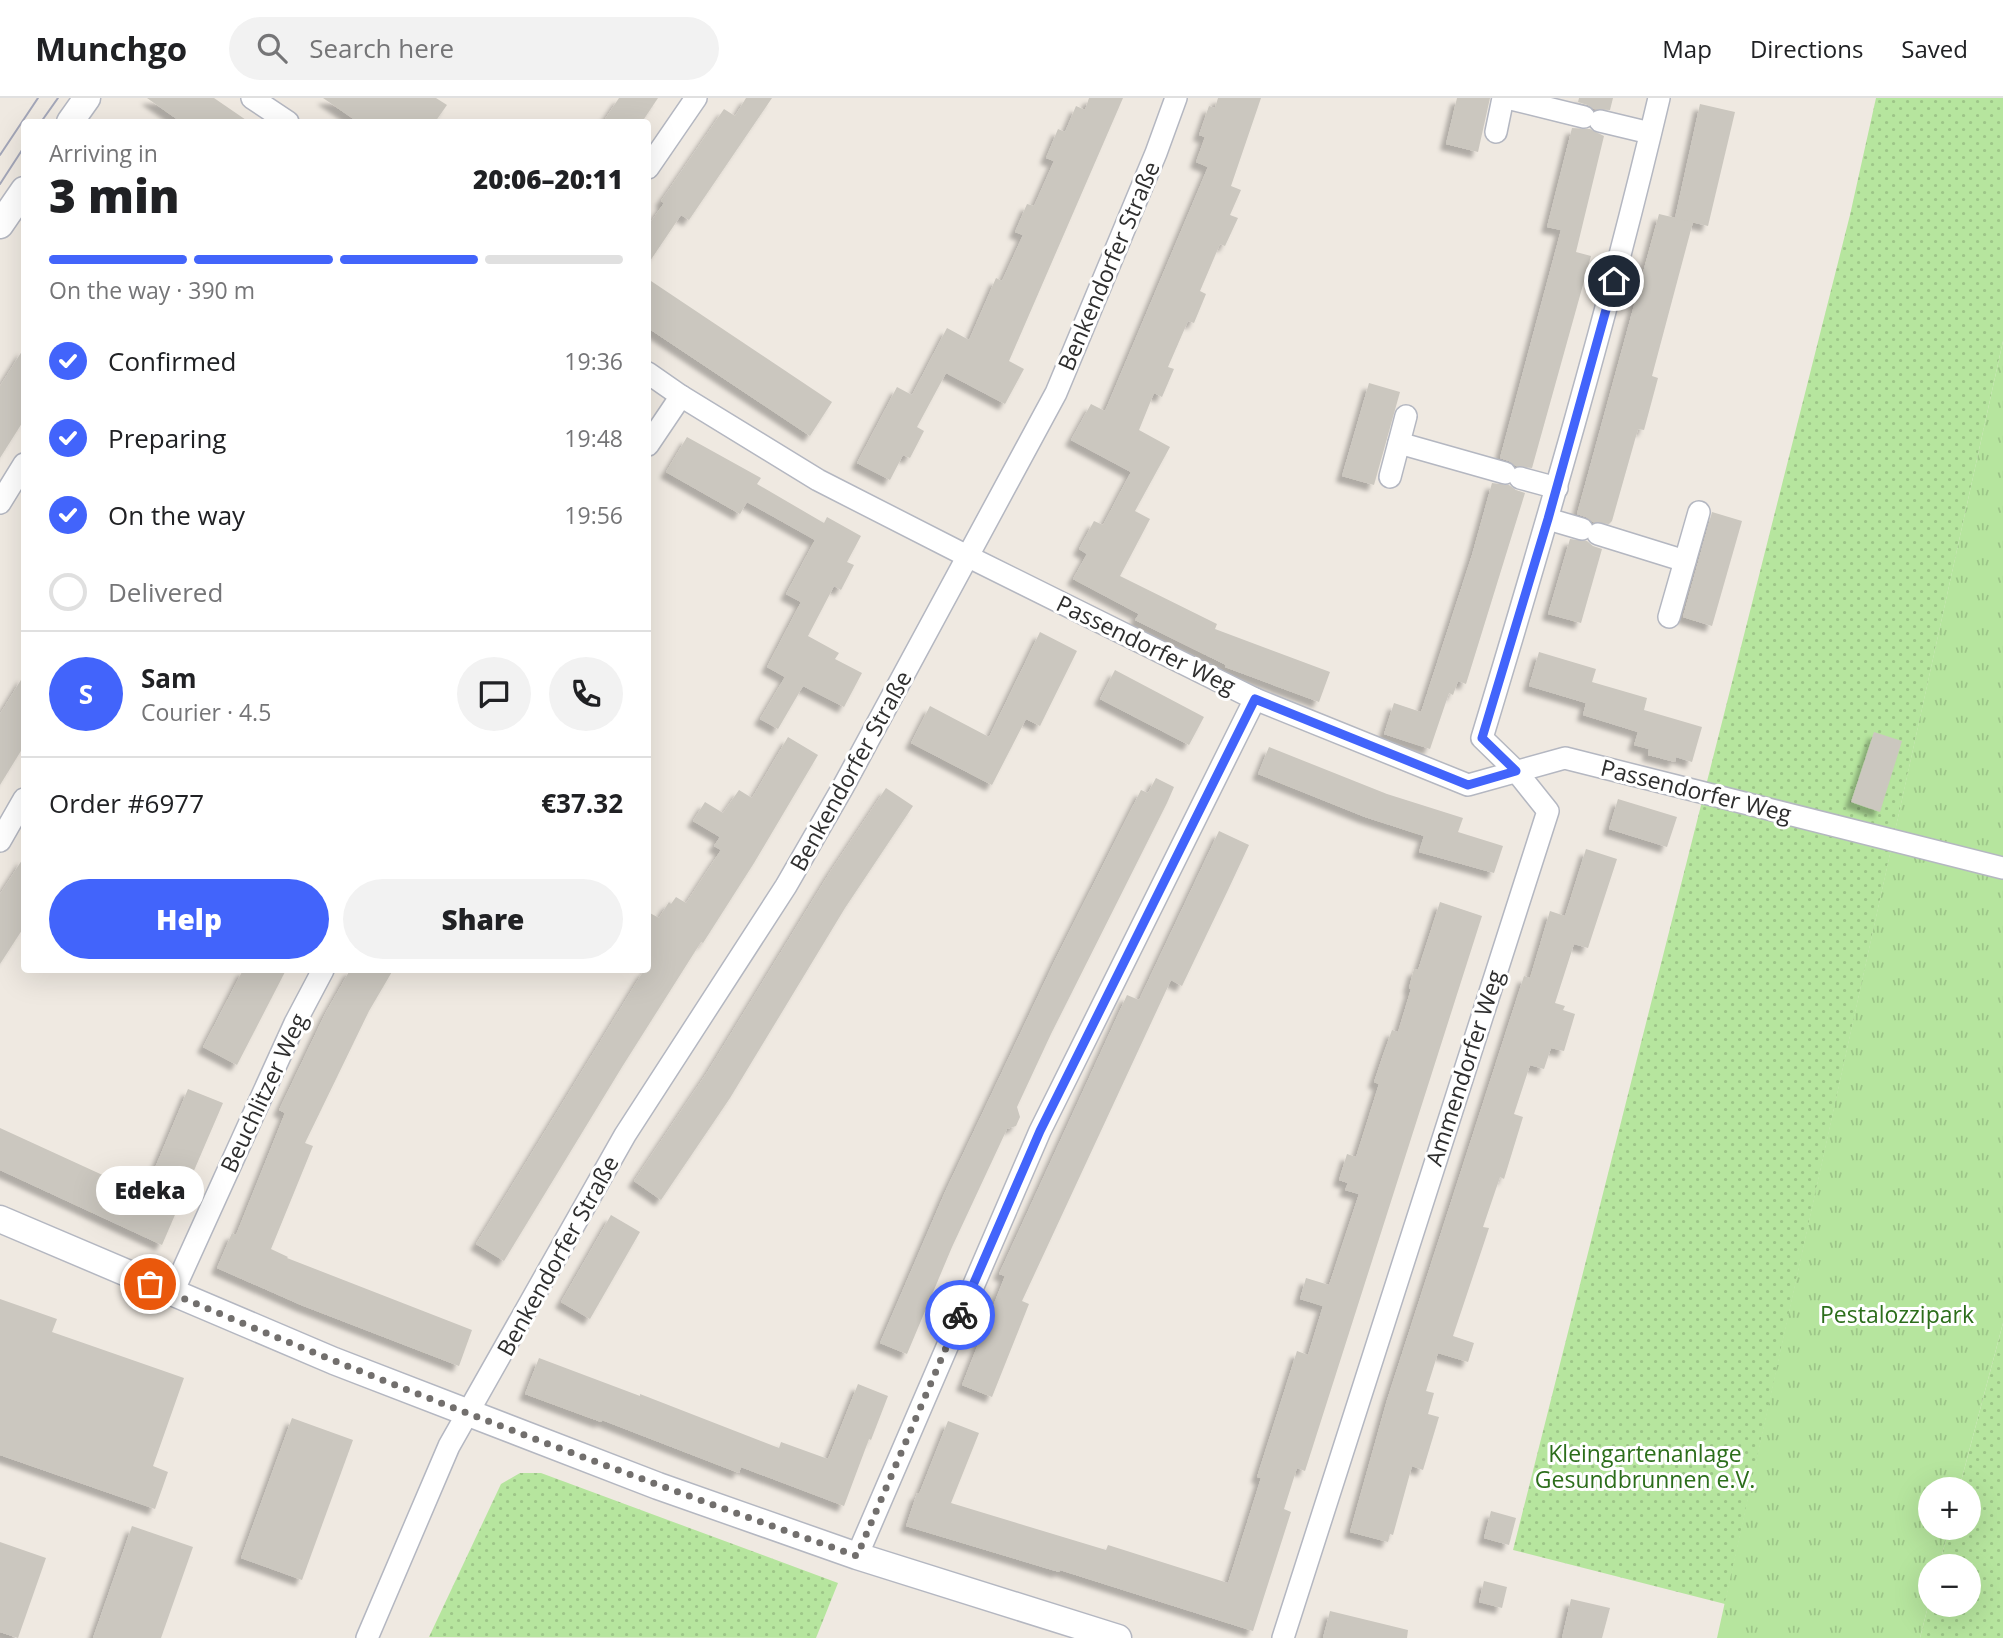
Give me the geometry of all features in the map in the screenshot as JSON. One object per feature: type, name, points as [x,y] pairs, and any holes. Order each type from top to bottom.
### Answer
[{"type":"street","points":[[72,119],[87,98]]},
{"type":"street","points":[[252,98],[284,119]]},
{"type":"street","points":[[651,164],[696,98]]},
{"type":"street","name":"Benkendorfer Straße","points":[[374,1636],[449,1446],[625,1135],[786,886],[843,788],[1056,393],[1156,153],[1176,98]]},
{"type":"street","points":[[1496,132],[1505,98],[1650,133]]},
{"type":"street","name":"Ammendorfer Weg","points":[[1283,1638],[1548,811],[1516,771],[1482,738],[1548,519],[1608,305],[1659,98]]},
{"type":"street","points":[[0,225],[21,194]]},
{"type":"street","name":"Passendorfer Weg","points":[[651,375],[681,397],[818,480],[969,557],[1255,699],[1468,785],[1565,758],[2003,868]]},
{"type":"street","points":[[651,441],[681,397]]},
{"type":"street","points":[[1390,477],[1406,416]]},
{"type":"street","points":[[1399,443],[1557,488]]},
{"type":"street","points":[[0,503],[21,469]]},
{"type":"street","points":[[1669,617],[1699,512]]},
{"type":"street","points":[[1548,519],[1685,561]]},
{"type":"street","points":[[857,1556],[1040,1131],[1255,699]]},
{"type":"street","points":[[0,841],[21,804]]},
{"type":"street","name":"Beuchlitzer Weg","points":[[172,1294],[295,1023],[321,973]]},
{"type":"street","points":[[0,1219],[172,1294],[469,1414],[658,1486],[857,1556],[1118,1638]]},
{"type":"green space","name":"Kleingartenanlage Gesundbrunnen e.V.","points":[[1876,98],[2003,98],[2003,341],[1725,1604],[1513,1550],[1850,215]]},
{"type":"green space","name":"Pestalozzipark","points":[[2003,341],[2003,1323],[1962,1477],[1918,1477],[1918,1540],[1946,1540],[1942,1554],[1918,1554],[1918,1617],[1925,1617],[1920,1638],[1717,1638]]},
{"type":"green space","points":[[2003,1323],[2003,1638],[1920,1638],[1925,1617],[1981,1617],[1981,1554],[1942,1554],[1946,1540],[1981,1540],[1981,1477],[1962,1477]]},
{"type":"green space","points":[[520,1473],[541,1473],[838,1583],[816,1638],[429,1637],[501,1484]]},
{"type":"building","points":[[147,98],[214,98],[245,119],[177,119]]},
{"type":"building","points":[[323,98],[436,98],[447,105],[437,119],[354,119]]},
{"type":"building","points":[[619,98],[658,98],[644,119],[605,119]]},
{"type":"building","points":[[746,98],[772,98],[689,220],[681,215],[651,260],[651,222],[664,203],[661,201],[724,109],[735,116]]},
{"type":"building","points":[[1089,98],[1123,98],[1009,361],[1024,369],[1005,404],[946,373],[917,427],[924,431],[910,458],[903,455],[890,480],[857,463],[897,387],[912,395],[947,328],[969,340],[996,278],[1002,281],[1023,235],[1015,232],[1027,204],[1034,206],[1054,161],[1046,158],[1058,129],[1065,132],[1076,106],[1085,110]]},
{"type":"building","points":[[1218,98],[1261,98],[1231,186],[1241,190],[1230,215],[1238,218],[1225,246],[1220,244],[1200,291],[1206,294],[1194,323],[1188,321],[1168,367],[1174,369],[1162,397],[1154,393],[1139,430],[1170,447],[1135,511],[1150,519],[1120,576],[1217,624],[1215,629],[1330,672],[1319,702],[1225,667],[1226,665],[1135,620],[1139,614],[1073,579],[1087,554],[1079,549],[1094,521],[1103,525],[1131,472],[1071,440],[1091,404],[1105,411],[1208,167],[1196,162],[1205,137],[1199,135],[1209,106],[1215,108]]},
{"type":"building","points":[[1457,98],[1490,98],[1478,152],[1446,144]]},
{"type":"building","points":[[1579,98],[1613,98],[1610,110],[1594,109],[1578,102]]},
{"type":"building","points":[[1700,104],[1735,112],[1708,226],[1675,218]]},
{"type":"building","points":[[1572,128],[1590,129],[1604,136],[1576,252],[1591,256],[1532,468],[1516,466],[1500,458],[1561,230],[1547,227]]},
{"type":"building","points":[[1659,214],[1693,222],[1652,376],[1658,378],[1644,430],[1638,429],[1612,521],[1609,524],[1593,522],[1577,514]]},
{"type":"building","points":[[651,281],[832,402],[810,436],[651,330]]},
{"type":"building","points":[[21,353],[21,425],[0,458],[0,386]]},
{"type":"building","points":[[1369,383],[1400,392],[1374,485],[1342,476]]},
{"type":"building","points":[[687,437],[761,478],[757,484],[824,523],[827,517],[861,536],[847,562],[854,565],[841,590],[834,586],[808,636],[839,653],[835,659],[862,673],[844,707],[803,686],[778,729],[760,719],[785,677],[767,667],[801,602],[786,594],[815,540],[747,502],[740,514],[666,472]]},
{"type":"building","points":[[1492,483],[1509,485],[1525,493],[1466,684],[1458,681],[1453,695],[1449,693],[1430,749],[1384,734],[1394,703],[1421,712],[1472,555]]},
{"type":"building","points":[[1712,512],[1742,521],[1712,626],[1683,617]]},
{"type":"building","points":[[1570,539],[1587,541],[1602,549],[1581,623],[1548,614]]},
{"type":"building","points":[[1040,632],[1077,651],[1040,726],[1026,719],[992,785],[911,743],[930,706],[989,737]]},
{"type":"building","points":[[1539,652],[1596,669],[1592,682],[1647,698],[1644,710],[1702,727],[1692,762],[1676,757],[1675,762],[1648,755],[1649,749],[1634,745],[1638,732],[1583,715],[1586,703],[1529,686]]},
{"type":"building","points":[[1115,670],[1204,717],[1189,745],[1100,699]]},
{"type":"building","points":[[21,680],[21,751],[0,785],[0,714]]},
{"type":"building","points":[[1874,732],[1902,741],[1880,812],[1851,802]]},
{"type":"building","points":[[788,737],[818,755],[754,863],[622,1067],[504,1261],[476,1244],[641,975],[651,973],[651,914],[659,918],[669,902],[671,904],[676,897],[686,903],[721,850],[714,846],[720,837],[693,821],[705,802],[723,813],[739,790],[752,798]]},
{"type":"building","points":[[1269,747],[1387,794],[1463,818],[1458,832],[1503,846],[1494,873],[1419,852],[1424,836],[1365,817],[1258,774]]},
{"type":"building","points":[[1156,778],[1174,787],[1051,1034],[1017,1107],[1020,1117],[1016,1126],[1007,1129],[952,1247],[907,1354],[880,1343],[945,1192],[1056,958],[1141,790],[1148,793]]},
{"type":"building","points":[[886,788],[913,806],[845,908],[730,1098],[661,1200],[634,1181],[708,1071],[830,872]]},
{"type":"building","points":[[1618,799],[1677,817],[1667,847],[1609,829]]},
{"type":"building","points":[[1219,831],[1249,845],[1182,986],[1171,980],[1022,1301],[1029,1304],[992,1397],[962,1385],[1005,1276],[999,1274],[1127,995],[1139,1000]]},
{"type":"building","points":[[1586,849],[1617,859],[1588,948],[1574,944],[1555,1003],[1565,1006],[1563,1010],[1575,1014],[1564,1051],[1551,1048],[1544,1069],[1530,1065],[1514,1114],[1523,1117],[1504,1179],[1500,1177],[1483,1227],[1489,1228],[1453,1336],[1474,1343],[1468,1362],[1438,1353],[1426,1391],[1434,1393],[1428,1414],[1439,1417],[1423,1470],[1412,1466],[1393,1535],[1390,1534],[1388,1542],[1350,1532],[1387,1400],[1524,976],[1530,978],[1550,911],[1565,916]]},
{"type":"building","points":[[21,862],[21,932],[0,964],[0,894]]},
{"type":"building","points":[[1440,902],[1482,916],[1305,1471],[1297,1468],[1284,1509],[1291,1512],[1253,1631],[1060,1570],[1059,1572],[906,1526],[948,1421],[979,1433],[951,1503],[1106,1550],[1108,1545],[1228,1583],[1261,1478],[1257,1477],[1297,1351],[1308,1355],[1323,1306],[1300,1299],[1306,1278],[1329,1285],[1359,1194],[1345,1190],[1348,1183],[1339,1180],[1347,1154],[1356,1157],[1379,1084],[1374,1082],[1392,1030],[1398,1032],[1414,969],[1418,970]]},
{"type":"building","points":[[241,973],[284,973],[237,1065],[203,1047]]},
{"type":"building","points":[[348,973],[391,973],[369,1011],[305,1143],[313,1146],[271,1249],[287,1258],[472,1330],[459,1366],[301,1305],[217,1268],[232,1233],[236,1235],[285,1113],[279,1110],[325,1014]]},
{"type":"building","points":[[188,1089],[223,1103],[162,1245],[0,1170],[0,1128],[144,1194]]},
{"type":"building","points":[[611,1215],[640,1232],[590,1319],[561,1302]]},
{"type":"building","points":[[0,1299],[57,1319],[52,1332],[184,1378],[153,1466],[168,1472],[155,1509],[0,1455]]},
{"type":"building","points":[[539,1358],[779,1448],[781,1442],[828,1459],[858,1384],[888,1396],[844,1506],[741,1467],[739,1473],[602,1420],[601,1422],[525,1394]]},
{"type":"building","points":[[292,1418],[353,1440],[302,1580],[241,1558]]},
{"type":"building","points":[[1491,1511],[1516,1518],[1509,1545],[1484,1538]]},
{"type":"building","points":[[132,1526],[193,1547],[161,1638],[93,1638]]},
{"type":"building","points":[[0,1542],[46,1558],[18,1638],[0,1632]]},
{"type":"building","points":[[1484,1581],[1507,1587],[1502,1608],[1479,1602]]},
{"type":"building","points":[[1571,1599],[1610,1608],[1602,1638],[1562,1638]]},
{"type":"building","points":[[1330,1611],[1408,1630],[1407,1638],[1323,1638]]},
{"type":"tram line","points":[[24,119],[38,98]]},
{"type":"tram line","points":[[43,119],[58,98]]},
{"type":"tram line","points":[[0,155],[21,124]]},
{"type":"tram line","points":[[0,184],[21,152]]},
{"type":"way so far","points":[[150,1284],[334,1361],[505,1428],[658,1486],[857,1556],[960,1315]]},
{"type":"place","name":"Edeka","points":[[150,1284]]},
{"type":"route","points":[[960,1315],[1040,1131],[1255,699],[1468,785],[1516,771],[1482,738],[1548,519],[1614,281]]}]
